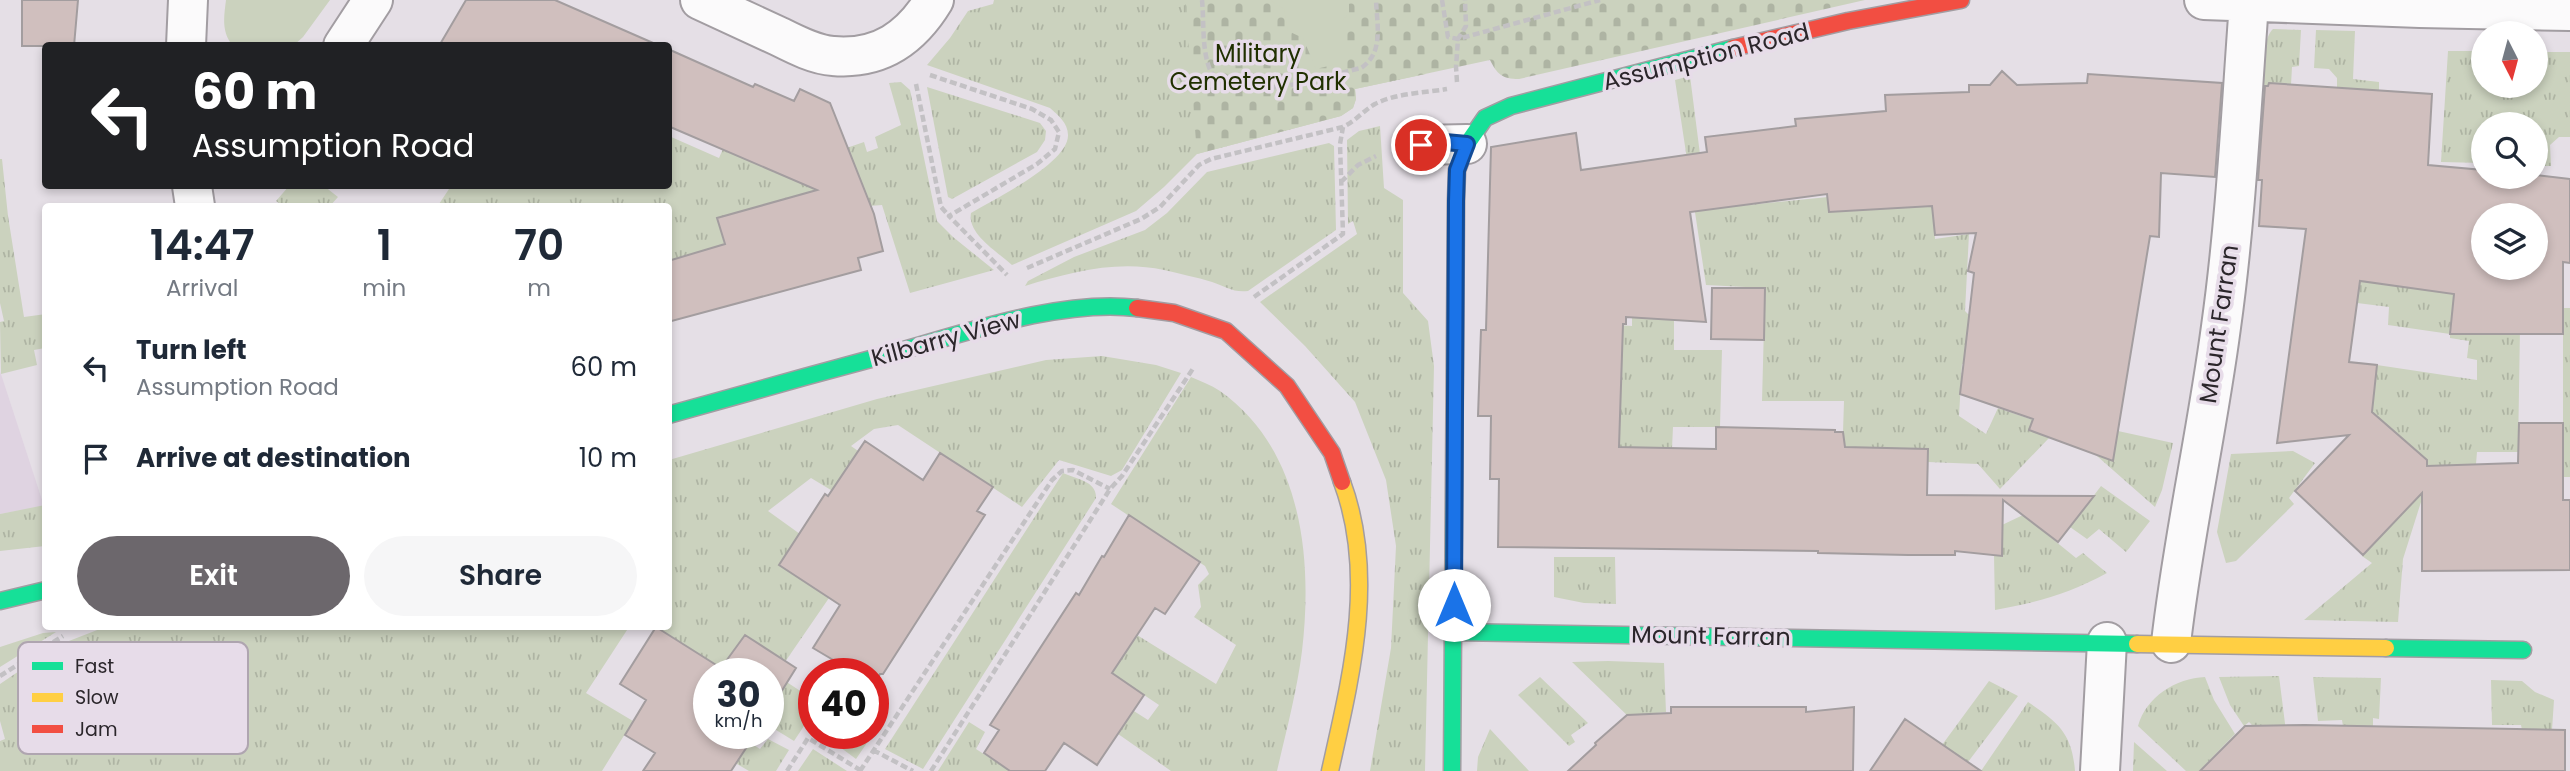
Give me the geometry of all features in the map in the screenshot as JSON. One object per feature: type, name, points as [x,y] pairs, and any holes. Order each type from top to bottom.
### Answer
[{"type":"street","points":[[186,42],[188,0]]},
{"type":"street","points":[[346,42],[373,0]]},
{"type":"street","points":[[700,0],[798,46],[832,57],[868,54],[894,45],[921,21],[934,0]]},
{"type":"street","name":"Assumption Road","points":[[1454,632],[1457,170],[1467,144],[1485,118],[1511,106],[1752,44],[1901,9],[1961,0]]},
{"type":"street","points":[[2204,0],[2570,10]]},
{"type":"street","name":"Mount Farran","points":[[2171,643],[2179,568],[2229,264],[2249,3]]},
{"type":"street","points":[[1421,145],[1445,142],[1467,144]]},
{"type":"street","name":"Kilbarry View","points":[[672,414],[981,328],[1043,314],[1110,305],[1174,313],[1227,331]]},
{"type":"street","points":[[1227,331],[1287,386],[1332,453],[1350,502],[1357,550],[1360,603],[1352,672],[1330,771]]},
{"type":"street","points":[[0,601],[42,591]]},
{"type":"street","points":[[1452,771],[1454,632]]},
{"type":"street","name":"Mount Farran","points":[[1454,632],[2523,650]]},
{"type":"street","points":[[2099,771],[2107,642]]},
{"type":"path","points":[[1202,0],[1208,66],[1218,80],[1243,89],[1267,90],[1361,68],[1372,61],[1377,51],[1376,0]]},
{"type":"path","points":[[1442,0],[1448,37],[1458,39],[1600,0]]},
{"type":"path","points":[[917,89],[941,208],[1007,276],[1141,219],[1160,207],[1199,165],[1211,159],[1343,127],[1357,120],[1374,104],[1393,97],[1458,87],[1458,39],[1466,26],[1465,0]]},
{"type":"path","points":[[894,45],[907,66],[1032,109],[1051,120],[1059,132],[1055,149],[1037,164],[949,216]]},
{"type":"path","points":[[931,771],[1110,489],[1122,477],[1193,368],[1254,297],[1343,234],[1340,144],[1343,127]]},
{"type":"path","points":[[786,771],[808,738],[860,770],[1052,480],[1062,471],[1073,470],[1110,489]]},
{"type":"path","points":[[53,642],[67,633]]},
{"type":"path","points":[[0,676],[18,664]]},
{"type":"path","points":[[873,750],[913,771]]},
{"type":"shaded area","points":[[0,371],[42,506],[0,514]]},
{"type":"green space","points":[[226,0],[330,0],[297,42],[230,42],[224,18]]},
{"type":"green space","points":[[994,0],[1193,0],[1426,74],[1355,89],[1353,108],[1341,116],[1197,154],[1136,211],[1012,265],[979,235],[971,221],[971,213],[1044,169],[1065,146],[1068,135],[1066,127],[1050,108],[927,65],[968,11],[993,4]]},
{"type":"green space","name":"Military Cemetery Park","points":[[1185,0],[1865,0],[1519,79],[1501,75],[1490,60],[1355,89],[1353,108],[1341,116],[1197,154]]},
{"type":"green space","points":[[1270,0],[1349,0],[1349,13],[1341,22],[1341,63],[1316,69],[1303,38],[1288,31],[1284,9]]},
{"type":"green space","points":[[2273,29],[2301,30],[2299,66],[2292,67],[2291,85],[2269,84],[2264,160],[2257,159],[2259,90],[2264,52]]},
{"type":"green space","points":[[2316,30],[2355,31],[2353,79],[2379,82],[2379,91],[2337,87],[2337,78],[2329,69],[2314,68]]},
{"type":"green space","points":[[2448,51],[2471,51],[2471,98],[2548,98],[2548,52],[2570,52],[2570,137],[2559,137],[2550,145],[2551,166],[2548,166],[2548,112],[2471,112],[2471,163],[2441,162]]},
{"type":"green space","points":[[1690,76],[1707,209],[1828,197],[1934,205],[1935,239],[1969,234],[1965,311],[1968,314],[1987,316],[1988,367],[1962,364],[1959,416],[1986,434],[1998,408],[2033,420],[2029,430],[2049,438],[2000,489],[1978,464],[1928,462],[1928,450],[1846,449],[1843,432],[1844,401],[1762,401],[1765,288],[1706,285],[1675,80]]},
{"type":"green space","points":[[901,82],[910,90],[937,221],[994,270],[910,293],[882,205],[717,218],[726,250],[672,260],[672,203],[440,203],[449,189],[672,189],[672,137],[719,158],[730,133],[766,149],[774,173],[864,142],[867,152],[878,148],[875,137],[901,125],[889,83]]},
{"type":"green space","points":[[927,87],[1040,123],[1046,131],[1045,140],[1037,152],[952,199],[948,197]]},
{"type":"green space","points":[[1380,126],[1384,188],[1403,200],[1403,293],[1428,321],[1434,366],[1425,771],[1370,771],[1391,648],[1396,546],[1386,480],[1355,402],[1305,346],[1260,302],[1357,234],[1353,221],[1348,224],[1347,140],[1359,131]]},
{"type":"green space","points":[[1329,143],[1334,146],[1336,230],[1248,291],[1233,290],[1164,270],[1129,266],[1077,272],[1025,286],[1028,281],[1074,257],[1145,230],[1167,213],[1207,172]]},
{"type":"green space","points":[[2,159],[24,317],[42,315],[42,349],[34,350],[37,365],[1,374],[0,322],[4,321],[0,303]]},
{"type":"green space","points":[[286,189],[328,189],[338,197],[333,203],[276,201]]},
{"type":"green space","points":[[2421,275],[2520,329],[2518,452],[2477,452],[2476,464],[2460,465],[2427,483],[2403,559],[2398,622],[2304,620],[2372,563],[2362,556],[2413,502],[2394,481],[2409,444],[2402,438],[2349,440],[2374,392],[2377,365],[2477,380],[2477,360],[2467,358],[2469,341],[2450,338],[2450,334],[2388,325],[2389,307],[2357,303],[2360,281],[2403,287]]},
{"type":"green space","points":[[2563,308],[2570,308],[2570,477],[2563,477]]},
{"type":"green space","points":[[1674,310],[1674,350],[1722,350],[1720,427],[1673,427],[1672,448],[1658,448],[1628,478],[1531,354],[1589,323],[1632,326],[1632,313]]},
{"type":"green space","points":[[1102,356],[1156,365],[1181,373],[1122,470],[1111,476],[1059,460],[1022,507],[898,425],[874,429],[851,446],[907,485],[864,510],[811,478],[768,511],[800,534],[780,565],[829,598],[784,663],[784,658],[704,658],[660,630],[672,630],[672,459],[877,399],[1046,360]]},
{"type":"green space","points":[[1191,377],[1220,391],[1248,415],[1269,443],[1285,474],[1296,508],[1303,543],[1305,616],[1297,681],[1277,771],[1171,771],[1111,729],[1126,706],[1148,720],[1159,705],[1111,673],[1137,635],[1216,684],[1236,645],[1194,617],[1201,607],[1198,585],[1209,574],[1205,566],[1111,504]]},
{"type":"green space","points":[[2118,431],[2173,443],[2162,490],[2155,507],[2097,456]]},
{"type":"green space","points":[[2293,451],[2315,463],[2289,498],[2294,504],[2236,561],[2226,563],[2217,532],[2231,454]]},
{"type":"green space","points":[[1063,473],[1089,484],[1096,498],[923,769],[885,749],[889,749],[889,743]]},
{"type":"green space","points":[[2101,486],[2150,521],[2126,552],[2099,529],[2087,539],[2070,527]]},
{"type":"green space","points":[[42,506],[42,546],[0,551],[0,514]]},
{"type":"green space","points":[[2023,515],[2076,558],[2083,553],[2107,573],[2053,596],[1995,610],[1994,555],[2002,525]]},
{"type":"green space","points":[[1554,557],[1615,557],[1616,604],[1584,603],[1554,597]]},
{"type":"green space","points":[[97,630],[627,630],[586,693],[633,721],[602,771],[0,771],[0,741],[5,739],[0,721],[0,684],[18,672],[18,754],[248,754],[248,642],[66,642]]},
{"type":"green space","points":[[56,632],[40,642],[18,642],[18,656],[0,667],[0,647],[43,633]]},
{"type":"green space","points":[[1572,662],[1664,663],[1666,712],[1637,715],[1632,720]]},
{"type":"green space","points":[[2279,676],[2290,763],[2249,722],[2244,726],[2230,705],[2219,677]]},
{"type":"green space","points":[[1540,677],[1588,723],[1571,735],[1575,742],[1569,746],[1518,695]]},
{"type":"green space","points":[[2205,677],[2214,700],[2235,734],[2199,771],[2186,771],[2138,726],[2148,706],[2164,691],[2183,681]]},
{"type":"green space","points":[[2313,677],[2381,678],[2379,719],[2373,718],[2373,727],[2343,726],[2342,720],[2318,721]]},
{"type":"green space","points":[[784,680],[798,689],[798,735],[794,741],[784,735]]},
{"type":"green space","points":[[2491,680],[2522,681],[2535,692],[2554,700],[2552,730],[2522,730],[2521,725],[2492,725]]},
{"type":"green space","points":[[1989,681],[2018,696],[1968,762],[1942,745]]},
{"type":"green space","points":[[2028,702],[2062,730],[2071,747],[2075,771],[1981,771]]},
{"type":"green space","points":[[969,722],[985,732],[976,749],[1010,771],[938,771]]},
{"type":"green space","points":[[1490,729],[1529,771],[1477,771],[1478,757]]},
{"type":"green space","points":[[2134,742],[2167,771],[2133,771]]},
{"type":"green space","points":[[784,747],[789,750],[776,771],[749,771],[725,757],[730,749]]},
{"type":"green space","points":[[813,749],[847,771],[798,771]]},
{"type":"green space","points":[[843,749],[863,749],[856,759]]},
{"type":"building","points":[[22,0],[78,0],[74,42],[42,42],[42,46],[22,46]]},
{"type":"building","points":[[466,0],[555,0],[651,42],[441,42]]},
{"type":"building","points":[[672,51],[753,87],[755,84],[794,101],[800,89],[830,103],[874,214],[883,251],[858,258],[861,270],[672,321],[672,260],[725,244],[717,218],[817,190],[672,128]]},
{"type":"building","points":[[2002,71],[2017,85],[2087,83],[2088,74],[2222,83],[2215,177],[2161,173],[2159,237],[2150,236],[2113,461],[2029,430],[2033,419],[1960,394],[1974,273],[1968,271],[1976,233],[1935,235],[1932,206],[1829,212],[1827,194],[1690,212],[1706,322],[1626,317],[1626,324],[1623,324],[1619,447],[1716,449],[1716,427],[1835,430],[1843,432],[1845,447],[1928,449],[1927,495],[2094,496],[2058,542],[2003,500],[2002,556],[1955,551],[1955,555],[1908,555],[1818,551],[1498,547],[1499,479],[1490,479],[1491,416],[1478,416],[1481,330],[1486,330],[1491,147],[1576,133],[1581,170],[1707,152],[1705,137],[1796,126],[1795,119],[1886,111],[1885,95],[1969,92],[1969,85],[1990,85]]},
{"type":"building","points":[[2269,83],[2432,94],[2428,165],[2471,169],[2471,189],[2548,189],[2548,176],[2570,179],[2570,263],[2563,262],[2563,334],[2450,334],[2454,294],[2360,281],[2349,362],[2377,365],[2372,412],[2427,460],[2427,466],[2518,463],[2519,423],[2563,423],[2563,500],[2570,500],[2570,570],[2422,571],[2422,493],[2363,555],[2295,491],[2349,435],[2277,443],[2306,229],[2259,226],[2262,180],[2258,180],[2265,86]]},
{"type":"building","points":[[1712,288],[1765,288],[1764,340],[1711,339]]},
{"type":"building","points":[[865,441],[923,480],[940,453],[993,487],[977,511],[985,515],[889,665],[889,658],[830,658],[813,648],[840,605],[779,565],[825,494],[828,496]]},
{"type":"building","points":[[1129,515],[1200,562],[1165,614],[1155,608],[1112,673],[1144,695],[1097,765],[1064,743],[1045,771],[1010,771],[984,753],[999,730],[990,725],[1076,593],[1079,595]]},
{"type":"building","points":[[654,630],[661,630],[705,658],[693,658],[693,749],[745,749],[731,771],[643,771],[655,753],[625,735],[646,700],[620,684]]},
{"type":"building","points":[[745,635],[781,658],[728,658]]},
{"type":"building","points":[[784,660],[796,668],[784,687]]},
{"type":"building","points":[[1671,707],[1806,707],[1806,712],[1854,707],[1853,771],[1568,771],[1627,715],[1671,713]]},
{"type":"building","points":[[1905,719],[1981,771],[1870,771]]},
{"type":"building","points":[[2245,726],[2565,730],[2565,771],[2200,771]]},
{"type":"traffic: fast","points":[[1452,771],[1456,201],[1457,170],[1467,144],[1485,118],[1511,106],[1733,48]]},
{"type":"traffic: fast","points":[[672,414],[1019,318],[1080,308],[1137,308]]},
{"type":"traffic: fast","points":[[0,601],[42,591]]},
{"type":"traffic: fast","points":[[1454,632],[2137,644]]},
{"type":"traffic: fast","points":[[2386,648],[2523,650]]},
{"type":"traffic: slow","points":[[1330,771],[1352,663],[1359,590],[1358,554],[1342,482]]},
{"type":"traffic: slow","points":[[2137,644],[2386,648]]},
{"type":"traffic: jam","points":[[1733,48],[1848,21],[1961,0]]},
{"type":"traffic: jam","points":[[1137,308],[1174,313],[1226,331],[1287,386],[1332,453],[1342,482]]},
{"type":"route","points":[[1421,145],[1445,142],[1467,144],[1457,170],[1456,201],[1454,605]]}]
